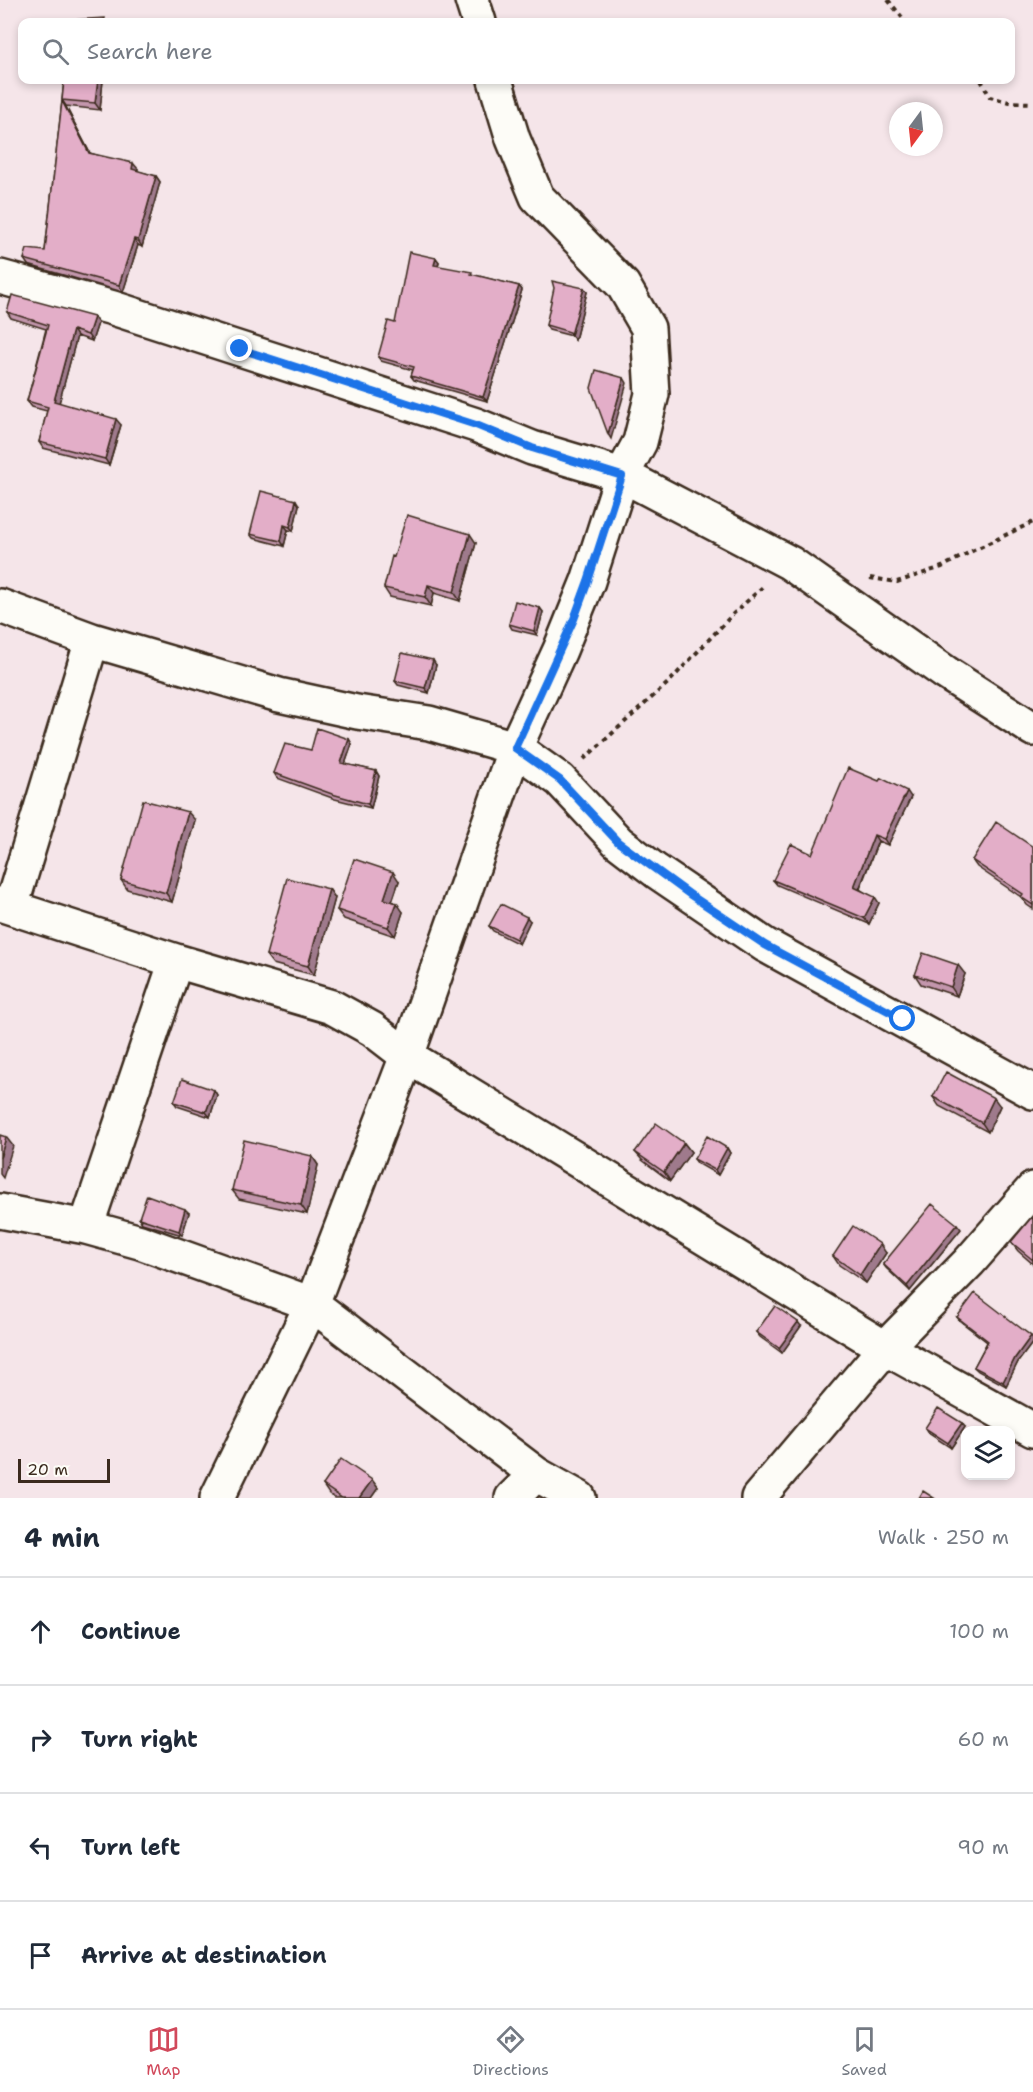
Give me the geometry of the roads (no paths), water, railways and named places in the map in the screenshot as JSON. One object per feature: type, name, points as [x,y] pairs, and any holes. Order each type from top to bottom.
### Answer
[{"type":"street","points":[[472,0],[477,18]]},
{"type":"street","points":[[217,1498],[312,1304],[407,1056],[515,748],[585,591],[622,476],[640,442],[652,394],[648,328],[624,285],[537,197],[513,139],[496,84]]},
{"type":"street","points":[[0,277],[114,308],[476,425],[532,448],[622,476],[790,563],[946,673],[1033,729]]},
{"type":"street","points":[[0,606],[92,640],[279,695],[357,712],[429,723],[515,748],[560,780],[618,842],[765,945],[1033,1092]]},
{"type":"street","points":[[92,640],[5,906],[176,961],[332,1007],[372,1029],[407,1056],[885,1348],[1033,1431]]},
{"type":"street","points":[[86,1227],[176,961]]},
{"type":"street","points":[[758,1498],[885,1348],[977,1254],[1033,1189]]},
{"type":"street","points":[[0,1211],[86,1227],[140,1242],[312,1304],[536,1474],[579,1498]]},
{"type":"street","points":[[512,1498],[536,1474]]}]
